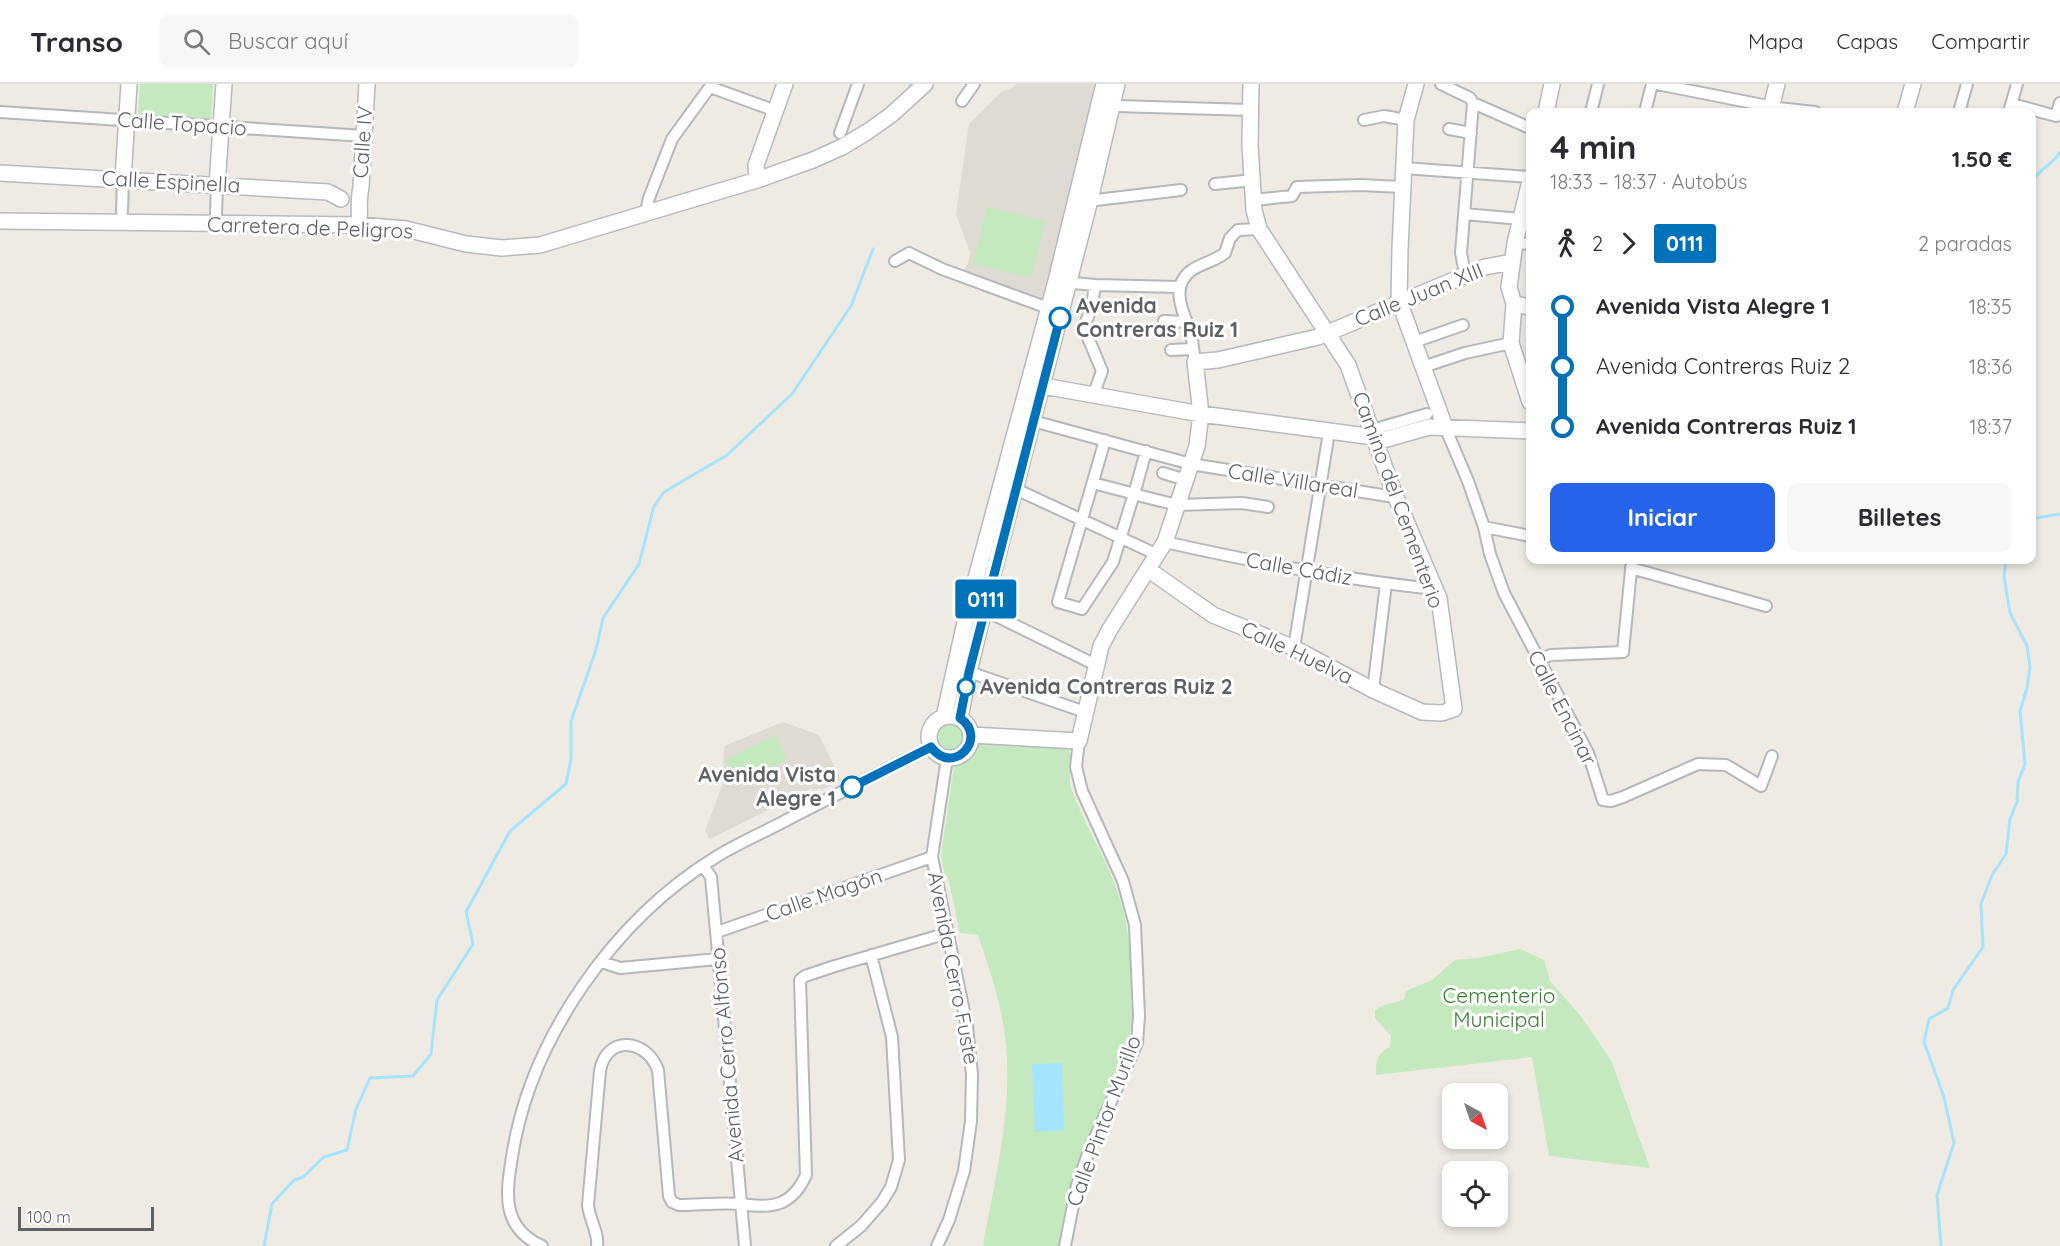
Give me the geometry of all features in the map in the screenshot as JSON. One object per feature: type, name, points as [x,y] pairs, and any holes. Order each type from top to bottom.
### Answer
[{"type":"street","points":[[122,212],[129,84]]},
{"type":"street","points":[[216,214],[224,84]]},
{"type":"street","name":"Calle IV","points":[[358,200],[361,188],[367,84]]},
{"type":"street","points":[[757,180],[756,165],[785,84]]},
{"type":"street","points":[[840,134],[858,84]]},
{"type":"street","name":"Carretera de Peligros","points":[[0,221],[359,225],[406,229],[466,244],[502,249],[540,245],[757,180],[813,160],[842,147],[891,115],[925,84]]},
{"type":"street","points":[[962,101],[974,84]]},
{"type":"street","points":[[1104,84],[1106,104]]},
{"type":"street","points":[[952,717],[976,606],[1063,282],[1106,104],[1118,84]]},
{"type":"street","points":[[1063,282],[1179,287],[1182,279],[1192,270],[1225,253],[1230,238],[1238,230],[1259,229],[1254,210],[1251,84]]},
{"type":"street","points":[[1416,84],[1406,120],[1400,301],[1445,427]]},
{"type":"street","points":[[1441,84],[1470,98],[1473,103],[1526,126]]},
{"type":"street","points":[[1547,108],[1552,84]]},
{"type":"street","points":[[1592,108],[1598,84]]},
{"type":"street","points":[[1646,108],[1654,84],[1766,108]]},
{"type":"street","points":[[1771,108],[1777,84]]},
{"type":"street","points":[[1906,108],[1913,84]]},
{"type":"street","points":[[1960,108],[1966,84]]},
{"type":"street","points":[[2010,108],[2017,84]]},
{"type":"street","points":[[648,213],[649,198],[672,139],[711,86],[776,111]]},
{"type":"street","points":[[1465,274],[1461,253],[1473,103]]},
{"type":"street","points":[[2036,113],[2056,116],[2060,103]]},
{"type":"street","points":[[1106,104],[1250,111]]},
{"type":"street","name":"Calle Topacio","points":[[0,112],[364,136]]},
{"type":"street","points":[[1364,120],[1384,116],[1406,120]]},
{"type":"street","points":[[1449,129],[1471,133]]},
{"type":"street","points":[[1403,168],[1467,173],[1526,182]]},
{"type":"street","name":"Calle Espinella","points":[[0,173],[328,192],[341,199]]},
{"type":"street","points":[[1215,184],[1253,180]]},
{"type":"street","points":[[1254,200],[1292,196],[1297,187],[1360,184],[1402,188]]},
{"type":"street","points":[[1084,198],[1096,201],[1181,190]]},
{"type":"street","points":[[336,225],[336,205],[341,199],[349,196],[358,200],[359,225]]},
{"type":"street","points":[[1526,199],[1521,219],[1523,243],[1512,262],[1509,286],[1514,304],[1511,343],[1526,390]]},
{"type":"street","points":[[1464,214],[1521,219]]},
{"type":"street","name":"Camino del Cementerio","points":[[1259,229],[1348,365],[1394,493],[1439,598],[1454,710]]},
{"type":"street","points":[[895,261],[909,253],[942,268],[1048,308]]},
{"type":"street","name":"Calle Juan XIII","points":[[1194,356],[1218,360],[1318,337],[1465,274],[1485,267],[1512,262]]},
{"type":"street","points":[[1008,486],[1033,421],[1036,384],[1048,308],[1063,282]]},
{"type":"street","points":[[1094,396],[1102,371],[1084,328],[1092,305],[1095,285]]},
{"type":"street","name":"Calle Pintor Murillo","points":[[1065,1246],[1077,1185],[1089,1151],[1137,1043],[1139,1016],[1135,925],[1123,880],[1082,791],[1076,767],[1079,741],[1101,646],[1161,548],[1197,446],[1201,414],[1194,356],[1179,287]]},
{"type":"street","points":[[1514,304],[1526,306]]},
{"type":"street","points":[[1164,321],[1186,322]]},
{"type":"street","points":[[1414,342],[1463,325]]},
{"type":"street","points":[[1423,367],[1465,353],[1511,343]]},
{"type":"street","points":[[1171,350],[1194,356]]},
{"type":"street","points":[[1036,384],[1201,414],[1329,432],[1374,436],[1445,427],[1526,431]]},
{"type":"street","points":[[1374,436],[1427,414]]},
{"type":"street","name":"Calle Villareal","points":[[1033,421],[1191,464],[1388,496],[1394,493]]},
{"type":"street","name":"Calle Encinar","points":[[1445,427],[1468,481],[1504,593],[1537,660],[1588,753],[1603,800],[1611,801],[1698,764],[1726,765],[1761,786],[1772,756]]},
{"type":"street","points":[[1294,648],[1329,432]]},
{"type":"street","points":[[1105,440],[1059,602],[1082,609],[1113,562],[1146,451]]},
{"type":"street","points":[[1163,472],[1186,480]]},
{"type":"street","points":[[1093,483],[1177,505],[1242,503],[1268,507]]},
{"type":"street","name":"Calle Cádiz","points":[[1008,486],[1121,538],[1161,548],[1386,584],[1435,589]]},
{"type":"street","points":[[1484,527],[1526,535]]},
{"type":"street","points":[[1537,660],[1551,655],[1623,652],[1631,564],[1766,606]]},
{"type":"street","name":"Calle Huelva","points":[[1149,570],[1213,615],[1294,648],[1372,690],[1422,712],[1442,713],[1454,710]]},
{"type":"street","points":[[1372,690],[1386,584]]},
{"type":"street","points":[[976,606],[1095,665]]},
{"type":"street","points":[[952,717],[969,672],[976,606]]},
{"type":"street","points":[[969,672],[1085,712]]},
{"type":"street","points":[[952,717],[968,726],[971,735],[968,748],[964,753],[947,758],[940,756],[931,747],[929,739],[931,727],[938,720],[952,717]]},
{"type":"street","points":[[971,735],[1079,741]]},
{"type":"street","points":[[542,1246],[524,1234],[512,1220],[507,1203],[514,1144],[521,1111],[546,1049],[579,993],[616,943],[642,915],[703,866],[766,831],[931,747]]},
{"type":"street","name":"Avenida Cerro Fuste","points":[[937,1246],[949,1220],[964,1171],[971,1121],[972,1074],[967,1026],[932,857],[947,758]]},
{"type":"street","name":"Calle Magón","points":[[717,932],[932,857]]},
{"type":"street","name":"Avenida Cerro Alfonso","points":[[703,866],[711,877],[745,1246]]},
{"type":"street","points":[[597,1246],[598,1240],[589,1216],[588,1205],[600,1071],[605,1057],[618,1047],[633,1045],[644,1050],[654,1060],[658,1070],[669,1196],[672,1202],[679,1205],[741,1204],[749,1207],[771,1206],[784,1202],[801,1186],[806,1175],[800,980],[805,976],[871,955],[948,933]]},
{"type":"street","points":[[837,1246],[861,1226],[882,1202],[893,1181],[899,1160],[892,1037],[871,955]]},
{"type":"street","points":[[602,962],[620,968],[718,959]]},
{"type":"shaded area","points":[[1016,84],[1097,84],[1044,301],[963,273],[970,253],[956,214],[969,124],[1001,92]]},
{"type":"shaded area","points":[[783,722],[819,735],[841,780],[822,790],[820,788],[814,791],[812,788],[710,839],[705,831],[723,783],[724,746]]},
{"type":"green space","points":[[140,84],[213,84],[211,121],[138,116]]},
{"type":"green space","points":[[987,207],[1045,221],[1031,278],[973,264]]},
{"type":"green space","points":[[950,723],[960,727],[964,737],[960,747],[950,751],[940,747],[936,737],[940,727]]},
{"type":"green space","points":[[775,735],[787,760],[738,785],[725,760]]},
{"type":"green space","points":[[980,740],[1068,748],[1071,788],[1116,887],[1125,915],[1130,959],[1132,1016],[1130,1035],[1119,1072],[1086,1142],[1080,1160],[1071,1191],[1061,1246],[983,1246],[1005,1116],[1007,1063],[1005,1037],[998,998],[978,935],[960,933],[941,855],[954,767],[971,758]]},
{"type":"green space","name":"Cementerio Municipal","points":[[1520,949],[1544,960],[1550,981],[1579,1014],[1611,1060],[1650,1168],[1549,1156],[1532,1057],[1376,1075],[1378,1058],[1390,1047],[1391,1036],[1375,1018],[1375,1010],[1404,999],[1406,991],[1432,980],[1455,960],[1478,958]]},
{"type":"water","points":[[1062,1063],[1064,1130],[1035,1132],[1032,1064]]},
{"type":"waterway","points":[[2036,177],[2060,152]]},
{"type":"waterway","points":[[264,1246],[272,1204],[294,1180],[303,1177],[324,1157],[347,1150],[356,1109],[370,1078],[413,1076],[431,1054],[437,1000],[473,944],[466,912],[510,831],[566,784],[571,759],[571,721],[596,650],[603,618],[639,564],[654,506],[664,492],[727,455],[792,394],[851,306],[873,249]]},
{"type":"waterway","points":[[2036,518],[2060,514]]},
{"type":"waterway","points":[[1941,1246],[1937,1195],[1954,1143],[1944,1097],[1924,1042],[1929,1019],[1948,1008],[1953,990],[1983,947],[1981,904],[1992,875],[2006,854],[2010,819],[2017,802],[2018,782],[2025,764],[2020,711],[2030,667],[2027,646],[2010,613],[2004,576],[2006,564]]},
{"type":"bus line","name":"0111","points":[[852,787],[931,747],[940,756],[947,758],[960,756],[968,748],[971,741],[970,730],[960,718],[969,672],[1060,318]]},
{"type":"place","name":"Avenida Contreras Ruiz 1","points":[[1060,318]]},
{"type":"place","name":"Avenida Contreras Ruiz 2","points":[[966,687]]},
{"type":"place","name":"Avenida Vista Alegre 1","points":[[852,787]]}]
